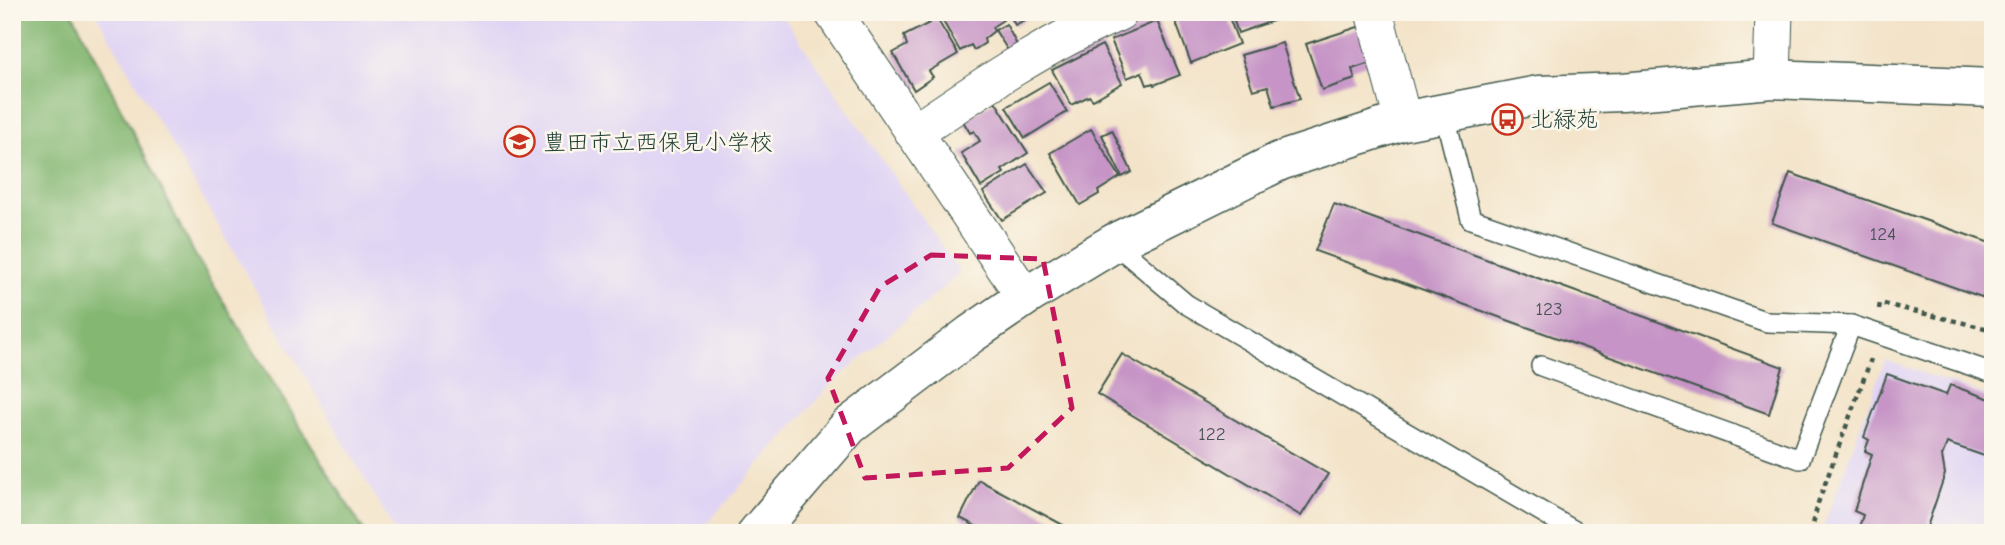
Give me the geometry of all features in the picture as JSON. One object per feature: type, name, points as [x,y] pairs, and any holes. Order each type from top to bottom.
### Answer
[{"type":"street","points":[[832,12],[1025,296]]},
{"type":"street","points":[[914,134],[1013,67],[1080,29],[1119,12]]},
{"type":"street","points":[[1374,12],[1403,121]]},
{"type":"street","points":[[1772,79],[1774,12]]},
{"type":"street","points":[[757,533],[849,426],[971,334],[1025,296],[1114,243],[1280,161],[1403,121],[1539,95],[1622,92],[1772,79],[1993,88]]},
{"type":"lane","points":[[1444,112],[1471,219],[1767,322],[1851,325],[1993,373]]},
{"type":"lane","points":[[1114,243],[1186,304],[1578,533]]},
{"type":"lane","points":[[1541,366],[1800,459],[1851,325]]},
{"type":"path","points":[[1880,303],[1993,330]]},
{"type":"path","points":[[1811,533],[1818,503],[1875,348]]},
{"type":"highlighted area","points":[[931,255],[1043,259],[1072,408],[1008,468],[865,478],[828,378],[880,287]]},
{"type":"shaded area","name":"豊田市立西保見小学校","points":[[95,12],[780,12],[960,273],[831,384],[701,533],[396,533]]},
{"type":"shaded area","points":[[1885,360],[1993,398],[1993,533],[1821,533]]},
{"type":"green space","points":[[12,12],[72,12],[195,255],[365,533],[12,533]]},
{"type":"building","points":[[947,12],[998,12],[1003,20],[992,27],[994,31],[984,39],[985,43],[974,50],[971,45],[960,51],[940,16]]},
{"type":"building","points":[[1008,12],[1040,12],[1015,25]]},
{"type":"building","points":[[1194,12],[1227,12],[1239,44],[1191,63],[1175,20]]},
{"type":"building","points":[[1231,12],[1286,12],[1287,16],[1238,33]]},
{"type":"building","points":[[937,19],[958,54],[929,71],[933,77],[914,90],[893,53],[907,45],[904,36]]},
{"type":"building","points":[[1157,21],[1180,75],[1147,85],[1142,72],[1127,78],[1111,40]]},
{"type":"building","points":[[1006,24],[1018,47],[1009,52],[995,30]]},
{"type":"building","points":[[1361,26],[1373,62],[1352,69],[1355,79],[1322,90],[1306,44]]},
{"type":"building","points":[[1282,43],[1300,99],[1274,106],[1268,86],[1253,90],[1241,55]]},
{"type":"building","points":[[1102,45],[1122,83],[1093,100],[1089,96],[1071,105],[1052,70]]},
{"type":"building","points":[[1049,82],[1067,112],[1025,138],[1006,107]]},
{"type":"building","points":[[995,101],[1028,153],[1002,170],[1004,173],[981,187],[961,153],[980,141],[974,131],[970,133],[963,121]]},
{"type":"building","points":[[1091,129],[1120,177],[1080,205],[1050,153]]},
{"type":"building","points":[[1112,130],[1132,172],[1122,177],[1102,135]]},
{"type":"building","points":[[1027,164],[1047,193],[1002,220],[983,192]]},
{"type":"building","points":[[1790,173],[1993,244],[1993,301],[1772,223]]},
{"type":"building","points":[[1334,204],[1783,367],[1769,414],[1315,251]]},
{"type":"building","points":[[1122,354],[1328,474],[1301,516],[1097,394]]},
{"type":"building","points":[[1887,374],[1946,395],[1950,385],[1993,400],[1993,459],[1947,443],[1942,456],[1945,474],[1925,533],[1857,533],[1863,515],[1854,511],[1872,454],[1865,451],[1869,440],[1864,437]]},
{"type":"building","points":[[979,480],[1078,533],[989,533],[960,518]]},
{"type":"place","name":"北緑苑","points":[[1507,119]]},
{"type":"place","name":"豊田市立西保見小学校","points":[[520,142]]}]
